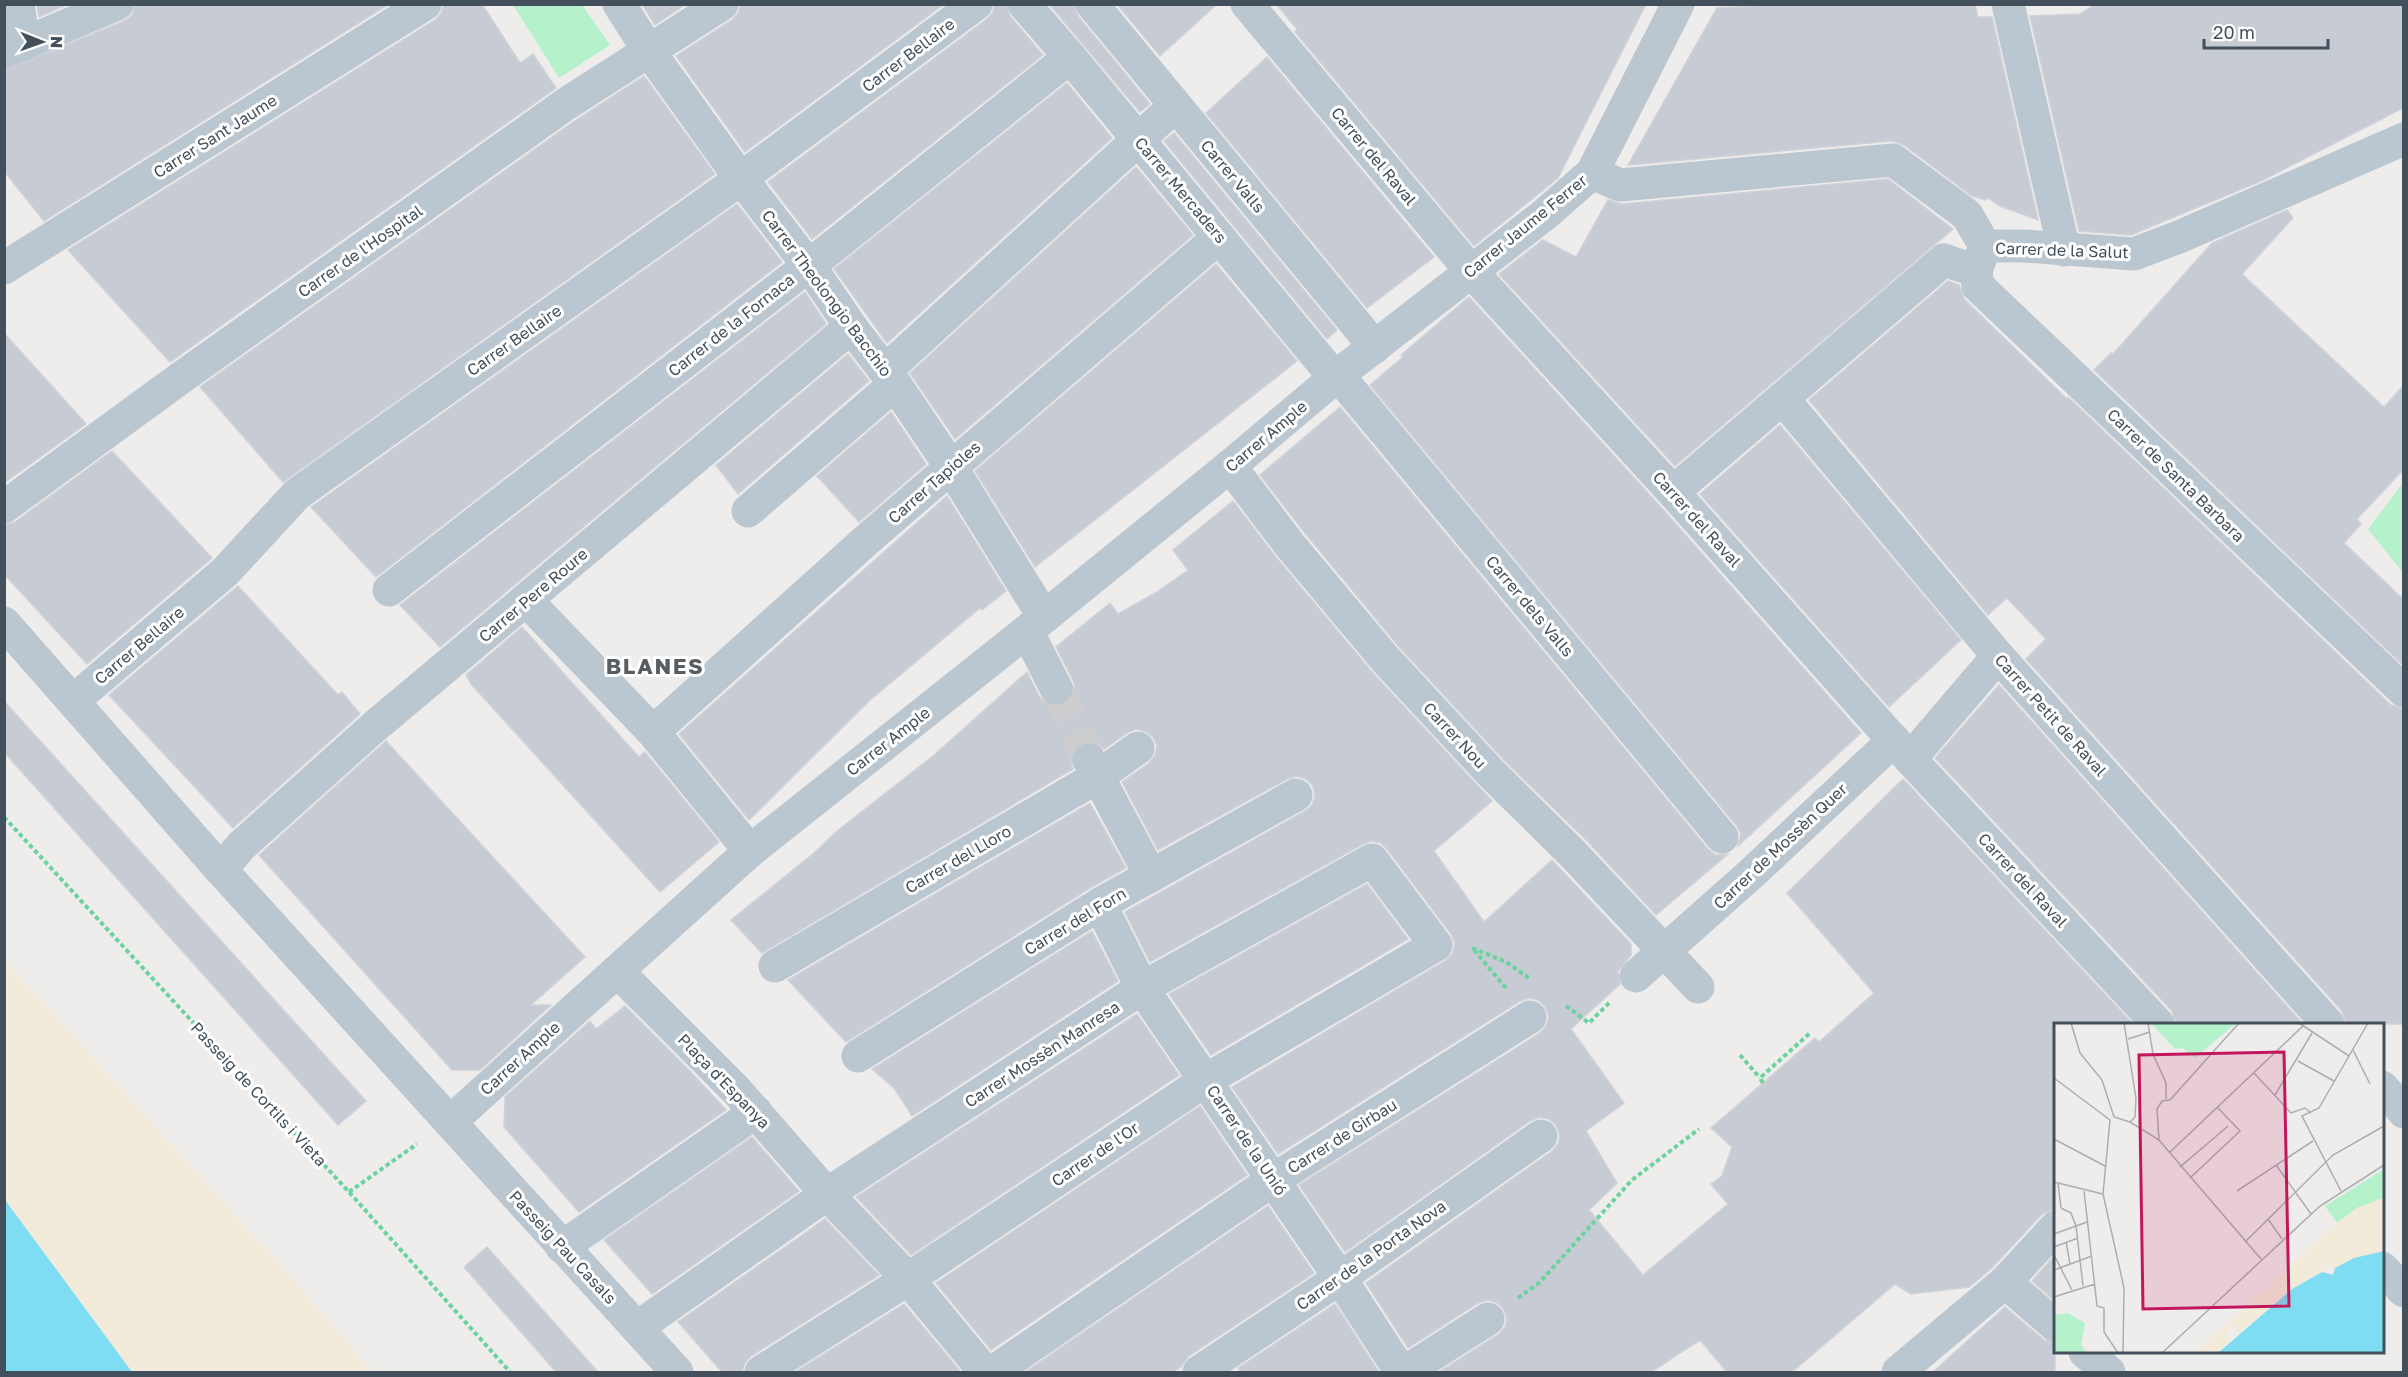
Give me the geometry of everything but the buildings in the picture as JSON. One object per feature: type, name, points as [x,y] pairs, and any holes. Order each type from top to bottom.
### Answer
[{"type":"street","points":[[18,4],[14,48],[117,4]]},
{"type":"street","name":"Carrer Sant Jaume","points":[[4,268],[425,4]]},
{"type":"street","name":"Carrer Theolongio Bacchio","points":[[620,4],[650,51],[740,178],[890,377],[951,467],[1036,624],[1056,688]]},
{"type":"street","name":"Carrer de l'Hospital","points":[[4,507],[566,104],[722,4]]},
{"type":"street","name":"Carrer Bellaire","points":[[74,700],[225,572],[297,494],[740,178],[976,4]]},
{"type":"street","name":"Carrer Mercaders","points":[[1024,4],[1336,376]]},
{"type":"street","name":"Carrer Valls","points":[[1092,4],[1375,346]]},
{"type":"street","name":"Carrer del Raval","points":[[1247,4],[1470,270],[1673,492],[1902,750],[2157,1023]]},
{"type":"street","name":"Carrer Jaume Ferrer","points":[[1336,376],[1470,270],[1544,215],[1592,173],[1678,4]]},
{"type":"street","points":[[2008,4],[2064,250]]},
{"type":"street","name":"Carrer de la Fornaca","points":[[389,590],[807,266],[1070,57]]},
{"type":"street","points":[[748,511],[1175,106]]},
{"type":"street","name":"Carrer de la Salut","points":[[1592,173],[1620,185],[1893,160],[1967,215],[1981,258],[2025,246],[2134,254],[2179,237],[2403,139]]},
{"type":"street","name":"Carrer Tapioles","points":[[653,732],[871,536],[1219,237]]},
{"type":"street","points":[[1673,492],[1944,260],[1981,258]]},
{"type":"street","name":"Carrer de Santa Barbara","points":[[1981,258],[1978,286],[2403,691]]},
{"type":"street","name":"Carrer Pere Roure","points":[[221,870],[241,846],[374,727],[527,601],[699,452],[851,327]]},
{"type":"street","name":"Carrer Ample","points":[[450,1122],[750,851],[1036,624],[1230,466],[1336,376]]},
{"type":"street","name":"Carrer dels Valls","points":[[1336,376],[1722,837]]},
{"type":"street","name":"Carrer Petit de Raval","points":[[1783,399],[1998,656],[2322,1022]]},
{"type":"street","name":"Carrer Nou","points":[[1230,466],[1288,544],[1386,660],[1491,773],[1573,854],[1698,987]]},
{"type":"street","points":[[527,601],[653,732],[750,851]]},
{"type":"street","points":[[4,623],[221,870],[450,1122]]},
{"type":"street","name":"Carrer de Mossèn Quer","points":[[1636,976],[1752,873],[1902,750],[1998,656]]},
{"type":"street","name":"Carrer del Lloro","points":[[775,966],[1093,768],[1138,748]]},
{"type":"street","points":[[1093,768],[1151,876]]},
{"type":"street","name":"Carrer del Forn","points":[[858,1056],[1100,904],[1296,795]]},
{"type":"street","name":"Carrer Mossèn Manresa","points":[[638,1327],[827,1194],[1142,988],[1372,860],[1436,945]]},
{"type":"street","name":"Carrer de la Unió","points":[[1100,904],[1142,988],[1403,1372]]},
{"type":"street","name":"Carrer de l'Or","points":[[761,1372],[908,1279],[1206,1080],[1436,945]]},
{"type":"street","name":"Plaça d'Espanya","points":[[617,971],[756,1112],[827,1194],[908,1279],[946,1329],[985,1372]]},
{"type":"street","name":"Carrer de Girbau","points":[[993,1372],[1273,1180],[1530,1017]]},
{"type":"street","points":[[2384,1089],[2403,1112]]},
{"type":"street","points":[[562,1247],[756,1112]]},
{"type":"street","name":"Passeig Pau Casals","points":[[450,1122],[677,1372]]},
{"type":"street","name":"Carrer de la Porta Nova","points":[[1199,1372],[1340,1278],[1541,1136]]},
{"type":"street","points":[[1898,1372],[2005,1282],[2054,1228]]},
{"type":"street","points":[[2384,1270],[2403,1291]]},
{"type":"street","points":[[2005,1282],[2054,1325]]},
{"type":"street","points":[[1403,1372],[1488,1319]]},
{"type":"street","points":[[2086,1353],[2109,1372]]},
{"type":"path","name":"Passeig de Cortils i Vieta","points":[[4,817],[349,1192],[510,1372]]},
{"type":"path","points":[[1472,947],[1530,1017]]},
{"type":"path","points":[[1760,1078],[1810,1033]]},
{"type":"path","points":[[1740,1054],[1763,1083]]},
{"type":"path","points":[[349,1192],[450,1122]]},
{"type":"path","points":[[1488,1319],[1539,1283],[1586,1228],[1632,1180],[1699,1129]]},
{"type":"green space","points":[[513,5],[582,5],[610,45],[559,78]]},
{"type":"green space","points":[[2403,483],[2403,573],[2368,529]]},
{"type":"sand","points":[[4,959],[284,1269],[373,1372],[132,1372],[5,1200]]},
{"type":"water","points":[[5,1200],[132,1372],[5,1372]]},
{"type":"tunnel","points":[[1056,688],[1089,760]]},
{"type":"district","name":"BLANES","points":[[655,666]]}]
